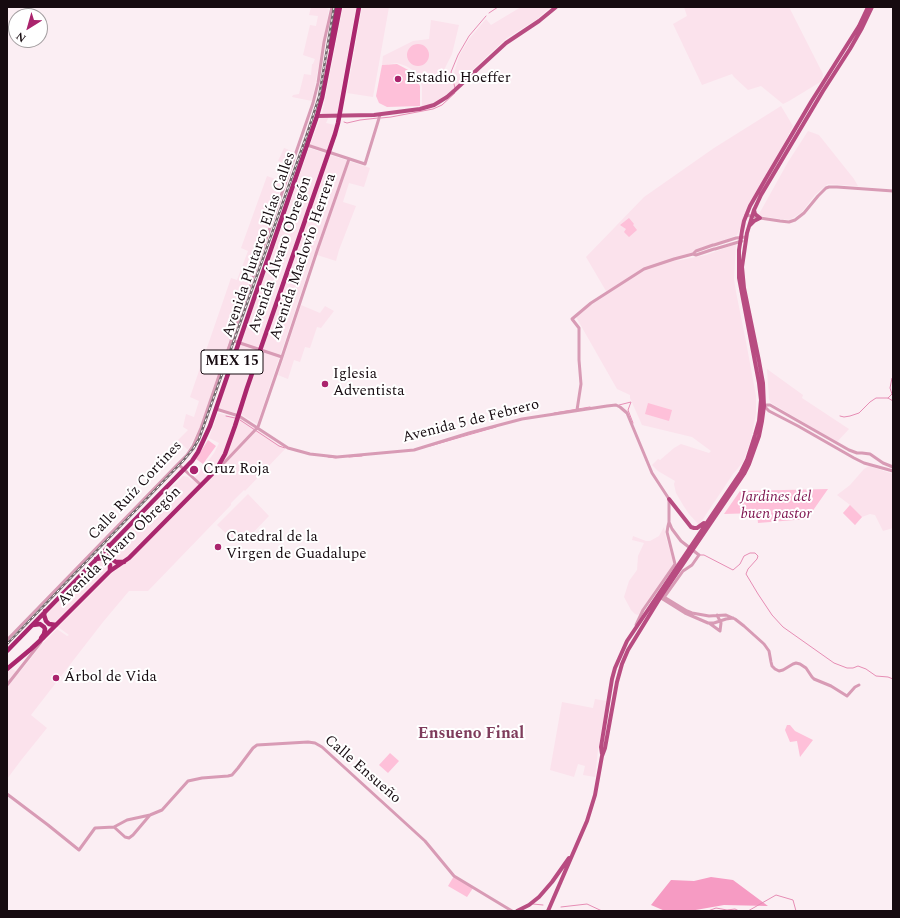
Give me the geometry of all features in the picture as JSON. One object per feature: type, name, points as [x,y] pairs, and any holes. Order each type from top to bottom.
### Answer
[{"type":"highway","points":[[327,68],[336,7]]},
{"type":"highway","name":"Avenida Plutarco Elías Calles","points":[[7,651],[184,470],[198,452],[210,426],[317,116],[340,7]]},
{"type":"highway","name":"Avenida Álvaro Obregón","points":[[44,637],[101,579],[110,571],[125,562],[201,486],[217,469],[225,454],[337,129],[359,7]]},
{"type":"highway","points":[[109,545],[110,571]]},
{"type":"highway","points":[[96,559],[102,558],[116,562],[125,562]]},
{"type":"highway","points":[[45,611],[44,615],[46,621],[49,624],[56,625]]},
{"type":"highway","points":[[24,655],[39,640],[44,632],[44,627],[40,624],[31,626]]},
{"type":"highway","name":"MEX 15","points":[[7,668],[44,637]]},
{"type":"main road","points":[[317,116],[380,115],[427,108],[437,103],[456,89],[506,43],[539,21],[556,7]]},
{"type":"main road","points":[[602,756],[601,747],[612,679],[626,641],[680,568],[687,554],[722,507],[747,469],[759,436],[764,406],[763,383],[743,278],[742,231],[746,215],[807,108],[859,26],[868,7]]},
{"type":"main road","points":[[692,547],[741,472],[756,435],[759,421],[761,400],[755,360],[742,300],[739,278],[739,250],[761,195],[854,42],[872,7]]},
{"type":"main road","points":[[748,227],[760,218],[755,214],[754,210]]},
{"type":"main road","points":[[761,400],[764,406]]},
{"type":"main road","points":[[760,411],[764,406]]},
{"type":"main road","points":[[669,499],[690,526],[694,528],[700,527],[717,507]]},
{"type":"main road","points":[[548,911],[587,821],[595,795],[617,682],[622,664],[632,642],[659,595]]},
{"type":"main road","points":[[516,911],[528,906],[545,890],[557,876],[576,848]]},
{"type":"street","name":"Calle Ruíz Cortines","points":[[7,640],[192,448],[201,428],[313,103],[317,90],[324,42],[332,7]]},
{"type":"street","points":[[307,145],[365,164],[380,115]]},
{"type":"street","name":"Avenida Maclovio Herrera","points":[[222,465],[258,427],[349,159]]},
{"type":"street","points":[[746,215],[785,222],[794,220],[801,216],[818,196],[829,187],[893,191]]},
{"type":"street","points":[[577,410],[581,384],[579,360],[580,336],[579,328],[572,319],[591,303],[644,269],[743,239]]},
{"type":"street","points":[[231,340],[282,357]]},
{"type":"street","name":"Avenida 5 de Febrero","points":[[216,408],[238,416],[258,427],[288,448],[320,456],[341,457],[414,450],[522,419],[612,405],[618,406],[627,413],[652,473],[669,499]]},
{"type":"street","points":[[764,406],[770,405],[853,452],[867,454],[883,464],[893,467]]},
{"type":"street","points":[[764,406],[769,411],[848,455],[893,471]]},
{"type":"street","points":[[798,426],[801,425],[800,422]]},
{"type":"street","points":[[809,432],[808,430],[811,428]]},
{"type":"street","points":[[867,463],[873,457]]},
{"type":"street","points":[[178,464],[201,486]]},
{"type":"street","points":[[659,595],[675,564],[667,532],[669,522],[669,499]]},
{"type":"street","points":[[659,595],[680,568],[692,565],[699,555],[681,541],[672,529],[669,522]]},
{"type":"street","points":[[659,595],[688,612],[705,615],[726,615],[733,618],[764,644],[769,651],[772,666],[779,671],[784,670],[793,664],[800,664],[806,668],[814,679],[831,686],[847,696],[855,687],[859,685]]},
{"type":"street","points":[[659,595],[685,613],[708,623],[720,631],[721,620],[717,615]]},
{"type":"street","points":[[704,621],[705,615]]},
{"type":"street","points":[[708,623],[733,618]]},
{"type":"street","name":"Avenida Álvaro Obregón","points":[[7,685],[44,637]]},
{"type":"street","name":"Calle Ensueño","points":[[7,794],[79,850],[95,828],[114,827],[130,818],[156,813],[164,808],[188,781],[232,775],[257,745],[308,742],[315,743],[322,747],[425,841],[454,876],[512,911]]},
{"type":"street","points":[[114,827],[125,837],[129,838],[150,815]]},
{"type":"shaded area","points":[[311,7],[322,7],[329,9],[312,101],[292,97],[293,95],[299,94],[304,74],[311,75],[312,64],[315,59],[303,55],[310,25],[316,26],[318,16],[309,15]]},
{"type":"shaded area","points":[[343,7],[356,8],[337,114],[330,114],[326,123],[335,125],[328,150],[310,145],[322,114]]},
{"type":"shaded area","points":[[362,7],[389,7],[373,97],[347,93]]},
{"type":"shaded area","points":[[521,7],[553,7],[536,20],[507,38],[450,92],[428,106],[422,106],[422,87],[420,79],[414,71],[397,63],[382,65],[383,56],[413,41],[429,39],[431,20],[459,25],[452,54],[444,70],[449,78],[454,73],[459,56],[469,39],[486,19],[491,25]]},
{"type":"shaded area","points":[[684,7],[789,7],[823,74],[822,81],[783,104],[761,86],[748,90],[732,74],[702,85],[673,24],[687,16]]},
{"type":"shaded area","points":[[781,106],[793,126],[737,235],[676,261],[706,255],[736,244],[734,279],[756,396],[756,413],[751,440],[743,462],[733,474],[699,525],[689,514],[676,493],[674,484],[675,481],[658,471],[652,465],[658,459],[660,460],[681,444],[709,453],[711,451],[692,437],[642,425],[630,395],[617,389],[576,317],[591,305],[623,284],[606,291],[586,257],[644,197],[714,148]]},
{"type":"shaded area","points":[[808,131],[819,135],[858,186],[828,184],[815,195],[802,212],[790,220],[760,216],[759,214],[788,162]]},
{"type":"shaded area","points":[[284,148],[294,152],[200,427],[188,450],[178,440],[188,430],[183,427],[186,414],[194,417],[199,401],[190,397],[231,278],[237,280],[248,251],[241,248],[267,176],[278,180],[284,163],[278,161]]},
{"type":"shaded area","points":[[309,148],[370,168],[364,187],[349,183],[343,202],[356,206],[336,261],[314,254],[257,424],[242,415],[218,408]]},
{"type":"shaded area","points":[[301,305],[320,313],[325,306],[334,311],[321,328],[317,327],[310,348],[305,347],[300,362],[294,360],[288,379],[278,375]]},
{"type":"shaded area","points":[[767,369],[803,395],[802,398],[849,429],[837,442],[771,403],[769,399]]},
{"type":"shaded area","points":[[218,413],[240,418],[285,449],[245,491],[244,490],[231,503],[231,505],[148,591],[129,591],[31,715],[47,728],[7,779],[7,671],[12,669],[19,673],[43,643],[57,629],[67,636],[69,635],[54,624],[49,624],[45,615],[183,476],[188,477],[192,481],[214,453],[219,443],[209,438]]},
{"type":"shaded area","points":[[869,466],[893,474],[893,528],[883,531],[875,515],[870,514],[862,517],[855,525],[843,513],[850,505],[837,495],[850,485],[864,469]]},
{"type":"shaded area","points":[[248,494],[269,516],[248,538],[242,532],[233,540],[217,525]]},
{"type":"shaded area","points":[[664,527],[674,563],[638,615],[631,610],[624,597],[629,581],[637,570],[638,556],[644,543],[632,540],[633,536],[650,541],[659,536]]},
{"type":"shaded area","points":[[595,699],[607,701],[598,750],[595,777],[583,775],[585,766],[578,764],[574,777],[550,770],[562,702],[593,708]]},
{"type":"shaded area","points":[[711,877],[733,880],[768,906],[724,905],[690,911],[665,911],[651,905],[671,880],[694,881]]},
{"type":"green space","points":[[418,44],[426,47],[429,55],[426,63],[418,66],[410,63],[407,55],[410,47]]},
{"type":"green space","name":"Estadio Hoeffer","points":[[397,64],[412,72],[420,86],[420,106],[387,107],[379,103],[376,96],[382,65]]},
{"type":"green space","points":[[629,218],[637,230],[629,237],[624,232],[626,229],[620,225]]},
{"type":"green space","points":[[648,403],[672,410],[669,421],[645,414]]},
{"type":"green space","points":[[208,440],[216,446],[203,464],[196,459]]},
{"type":"green space","name":"Jardines del buen pastor","points":[[828,489],[807,519],[758,523],[757,513],[724,514],[740,491]]},
{"type":"green space","points":[[850,505],[862,517],[855,525],[843,513]]},
{"type":"green space","points":[[787,725],[790,725],[795,731],[813,740],[800,757],[797,741],[790,742],[785,730]]},
{"type":"green space","points":[[390,753],[399,761],[388,773],[379,765]]},
{"type":"green space","points":[[454,876],[473,888],[467,897],[448,886]]},
{"type":"waterway","points":[[489,13],[498,7]]},
{"type":"waterway","points":[[455,88],[451,72],[458,55],[469,36],[486,16]]},
{"type":"waterway","points":[[381,118],[433,109],[442,105],[455,93]]},
{"type":"waterway","points":[[344,122],[347,123],[378,118]]},
{"type":"waterway","points":[[888,398],[892,394],[890,388],[893,378]]},
{"type":"waterway","points":[[840,416],[844,417],[859,413],[876,398],[888,398],[893,401]]},
{"type":"waterway","points":[[619,405],[631,402],[628,410],[633,423]]},
{"type":"waterway","points":[[554,413],[590,407]]},
{"type":"waterway","points":[[226,416],[235,418]]},
{"type":"waterway","points":[[240,420],[279,446],[285,448]]},
{"type":"waterway","points":[[430,446],[496,427]]},
{"type":"waterway","points":[[349,457],[362,456]]},
{"type":"waterway","points":[[328,457],[336,458]]},
{"type":"waterway","points":[[700,555],[704,555],[733,570],[740,564],[744,556],[750,553],[755,553],[758,556],[757,559],[748,569],[746,574],[772,615],[783,627],[834,663],[847,668],[858,666],[866,669],[876,676],[893,679]]},
{"type":"waterway","points":[[748,911],[776,895],[793,900],[796,911]]},
{"type":"waterway","points":[[533,904],[543,905]]},
{"type":"waterway","points":[[561,907],[587,904],[602,911]]},
{"type":"waterway","points":[[708,911],[716,908],[727,910],[735,909],[739,911]]},
{"type":"railway","points":[[7,644],[183,461],[199,439],[319,97],[334,7]]},
{"type":"place","name":"Estadio Hoeffer","points":[[398,79]]},
{"type":"place","name":"Iglesia Adventista","points":[[325,384]]},
{"type":"place","name":"Cruz Roja","points":[[194,470]]},
{"type":"place","name":"Catedral de la Virgen de Guadalupe","points":[[218,547]]},
{"type":"place","name":"Árbol de Vida","points":[[56,678]]},
{"type":"district","name":"Ensueno Final","points":[[471,735]]}]
